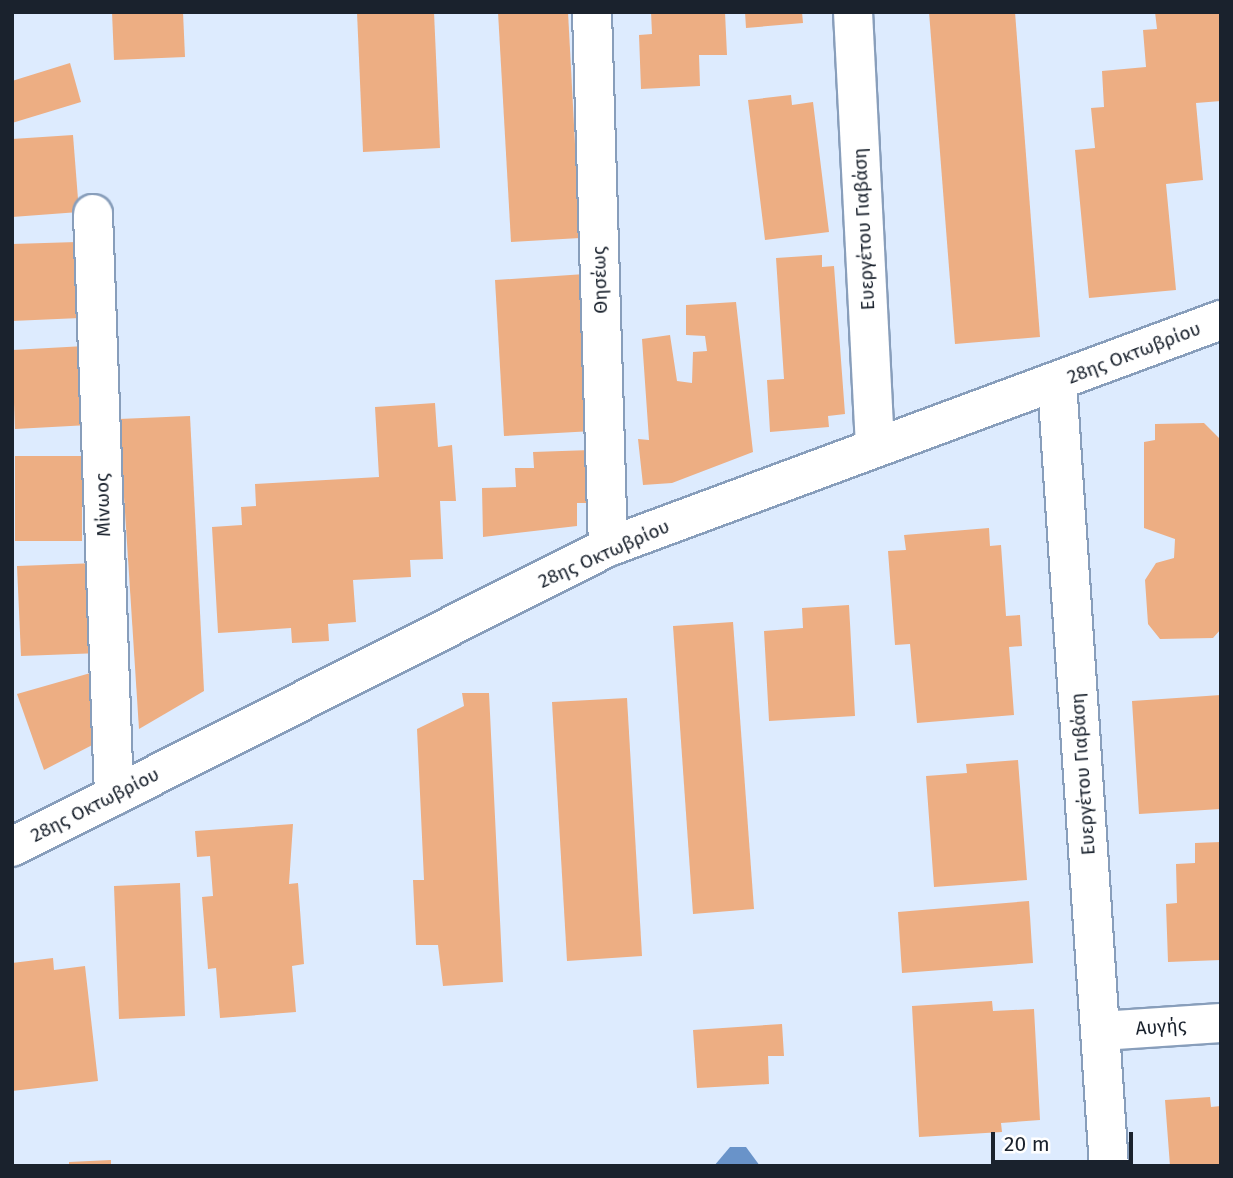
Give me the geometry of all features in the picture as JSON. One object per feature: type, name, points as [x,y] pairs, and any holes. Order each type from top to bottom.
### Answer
[{"type":"street","name":"Θησέως","points":[[592,12],[608,547]]},
{"type":"street","name":"Ευεργέτου Γιαβάση","points":[[853,12],[875,445]]},
{"type":"street","name":"Μίνωος","points":[[93,214],[114,796]]},
{"type":"street","name":"28ης Οκτωβρίου","points":[[12,847],[608,547],[875,445],[1057,382],[1221,320]]},
{"type":"street","name":"Ευεργέτου Γιαβάση","points":[[1057,382],[1109,1166]]},
{"type":"street","name":"Αυγής","points":[[1101,1031],[1221,1023]]},
{"type":"water","points":[[730,1147],[746,1147],[760,1166],[714,1166]]},
{"type":"building","points":[[112,12],[183,12],[185,57],[114,60]]},
{"type":"building","points":[[357,12],[434,12],[440,148],[363,152]]},
{"type":"building","points":[[498,12],[568,12],[580,238],[511,242]]},
{"type":"building","points":[[651,12],[725,12],[727,55],[699,55],[700,86],[641,89],[639,35],[652,34]]},
{"type":"building","points":[[745,12],[802,12],[803,23],[746,28]]},
{"type":"building","points":[[929,12],[1015,12],[1040,337],[955,344]]},
{"type":"building","points":[[1155,12],[1221,12],[1221,101],[1196,103],[1203,180],[1166,184],[1176,290],[1089,298],[1075,150],[1095,148],[1091,108],[1104,107],[1102,71],[1146,67],[1143,30],[1157,29]]},
{"type":"building","points":[[70,63],[81,102],[12,123],[12,81]]},
{"type":"building","points":[[791,95],[792,105],[813,102],[829,232],[765,240],[748,100]]},
{"type":"building","points":[[73,135],[79,212],[12,217],[12,139]]},
{"type":"building","points":[[77,242],[80,318],[12,321],[12,244]]},
{"type":"building","points":[[822,255],[822,267],[834,266],[845,414],[828,416],[829,427],[770,432],[767,380],[784,379],[776,258]]},
{"type":"building","points":[[585,274],[593,431],[504,436],[495,280]]},
{"type":"building","points":[[736,302],[753,452],[672,483],[643,485],[638,439],[649,440],[642,339],[670,335],[677,381],[692,383],[693,352],[707,351],[705,336],[686,335],[686,305]]},
{"type":"building","points":[[85,346],[89,425],[15,429],[12,350]]},
{"type":"building","points":[[435,403],[438,447],[452,445],[456,501],[440,501],[443,559],[410,560],[411,577],[353,580],[356,622],[328,624],[329,641],[292,643],[291,628],[218,633],[212,527],[242,525],[241,507],[256,506],[255,484],[379,477],[375,407]]},
{"type":"building","points":[[190,416],[204,691],[139,729],[119,419]]},
{"type":"building","points":[[1204,423],[1221,440],[1221,629],[1213,638],[1160,639],[1148,624],[1145,580],[1156,563],[1174,558],[1175,539],[1144,528],[1144,442],[1155,440],[1155,424]]},
{"type":"building","points":[[591,450],[593,503],[577,503],[577,526],[483,537],[482,488],[516,487],[515,468],[534,468],[533,452]]},
{"type":"building","points":[[15,456],[82,456],[82,541],[15,541]]},
{"type":"building","points":[[989,528],[990,546],[1001,545],[1006,616],[1020,615],[1022,646],[1009,647],[1014,715],[917,723],[910,644],[895,645],[888,551],[906,550],[904,535]]},
{"type":"building","points":[[97,563],[101,653],[21,656],[17,566]]},
{"type":"building","points":[[849,605],[855,716],[769,721],[764,631],[803,628],[802,608]]},
{"type":"building","points":[[733,622],[754,909],[693,914],[673,626]]},
{"type":"building","points":[[94,672],[100,741],[44,770],[17,694]]},
{"type":"building","points":[[462,693],[489,693],[503,982],[443,986],[438,945],[416,945],[413,880],[424,880],[417,729],[464,706]]},
{"type":"building","points":[[1221,695],[1221,809],[1139,814],[1132,701]]},
{"type":"building","points":[[627,698],[642,956],[567,961],[552,702]]},
{"type":"building","points":[[1018,760],[1027,880],[934,887],[926,776],[967,773],[966,764]]},
{"type":"building","points":[[293,824],[289,884],[298,883],[304,964],[292,966],[296,1012],[220,1018],[216,968],[208,969],[202,897],[213,896],[210,856],[197,857],[195,831]]},
{"type":"building","points":[[1221,842],[1221,960],[1168,962],[1166,904],[1177,903],[1176,864],[1195,863],[1195,843]]},
{"type":"building","points":[[180,883],[185,1016],[119,1019],[114,886]]},
{"type":"building","points":[[1029,901],[1033,963],[902,973],[898,912]]},
{"type":"building","points":[[53,958],[54,970],[85,966],[98,1081],[12,1091],[12,963]]},
{"type":"building","points":[[992,1001],[993,1011],[1034,1009],[1040,1120],[1001,1123],[1002,1132],[919,1137],[912,1006]]},
{"type":"building","points":[[782,1024],[784,1056],[768,1056],[769,1084],[697,1088],[693,1030]]},
{"type":"building","points":[[1210,1097],[1211,1107],[1221,1106],[1221,1166],[1170,1166],[1165,1100]]},
{"type":"building","points":[[111,1160],[111,1166],[69,1166],[69,1162]]}]
